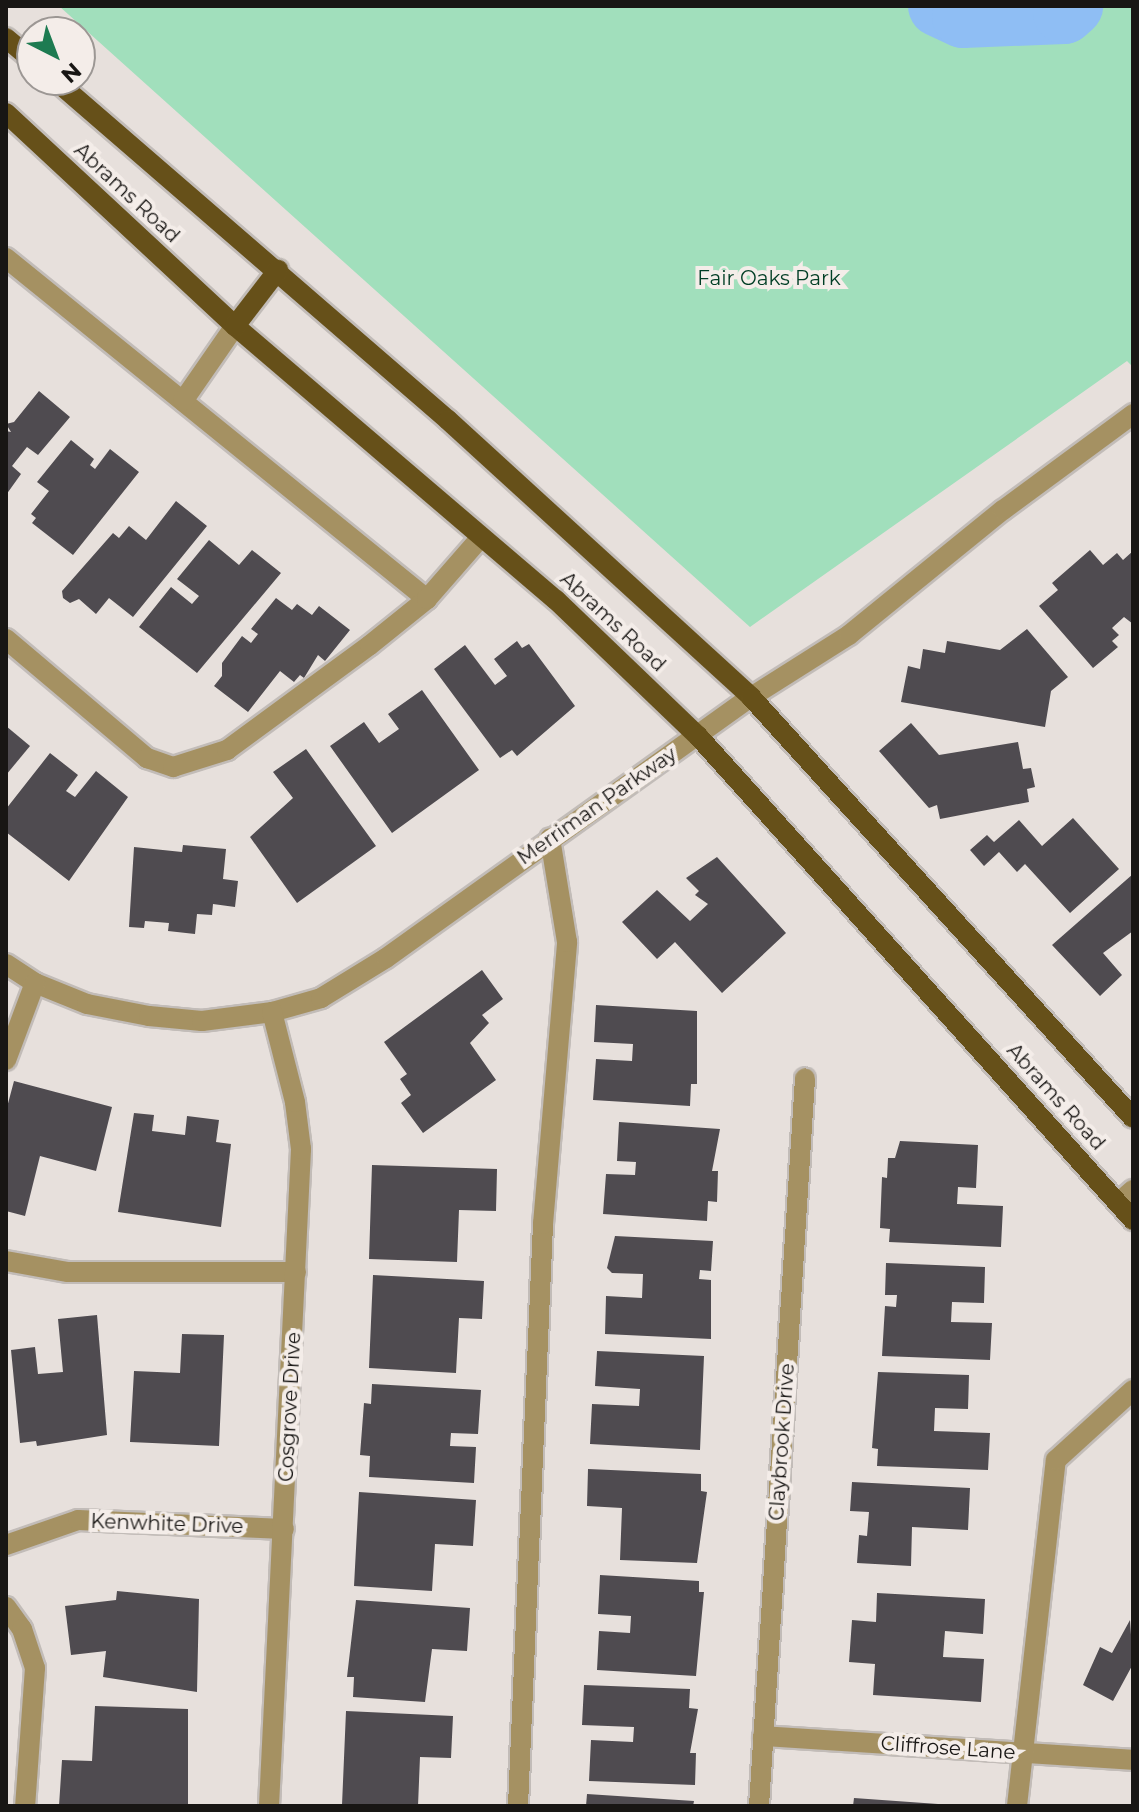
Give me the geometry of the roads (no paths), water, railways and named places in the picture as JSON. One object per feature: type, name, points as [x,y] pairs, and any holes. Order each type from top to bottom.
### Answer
[{"type":"main road","name":"Abrams Road","points":[[74,96],[278,270],[751,697],[1133,1118]]},
{"type":"main road","name":"Abrams Road","points":[[6,113],[235,326],[556,600],[698,736],[1125,1197],[1133,1220]]},
{"type":"main road","points":[[235,326],[278,270]]},
{"type":"street","points":[[6,258],[427,599]]},
{"type":"street","points":[[183,401],[235,326]]},
{"type":"street","name":"Merriman Parkway","points":[[6,964],[35,983],[87,1004],[149,1016],[202,1021],[272,1012],[321,998],[386,958],[751,697],[891,604],[1003,510],[1133,414]]},
{"type":"street","points":[[6,639],[147,758],[173,767],[227,750],[427,599],[481,537]]},
{"type":"street","points":[[518,1806],[543,1224],[567,942],[550,838]]},
{"type":"street","points":[[6,1060],[35,983]]},
{"type":"street","name":"Cosgrove Drive","points":[[269,1806],[301,1149],[295,1102],[272,1012]]},
{"type":"street","name":"Claybrook Drive","points":[[759,1806],[805,1078]]},
{"type":"street","points":[[6,1261],[68,1272],[296,1272]]},
{"type":"street","points":[[1017,1806],[1019,1753],[1056,1460],[1133,1390]]},
{"type":"street","name":"Kenwhite Drive","points":[[6,1545],[78,1520],[284,1529]]},
{"type":"street","points":[[6,1607],[22,1629],[35,1668],[25,1806]]},
{"type":"street","name":"Cliffrose Lane","points":[[763,1736],[1133,1760]]},
{"type":"waterway","points":[[939,6],[963,17],[1064,13],[1072,6]]},
{"type":"park label","name":"Fair Oaks Park","points":[[769,278]]}]
